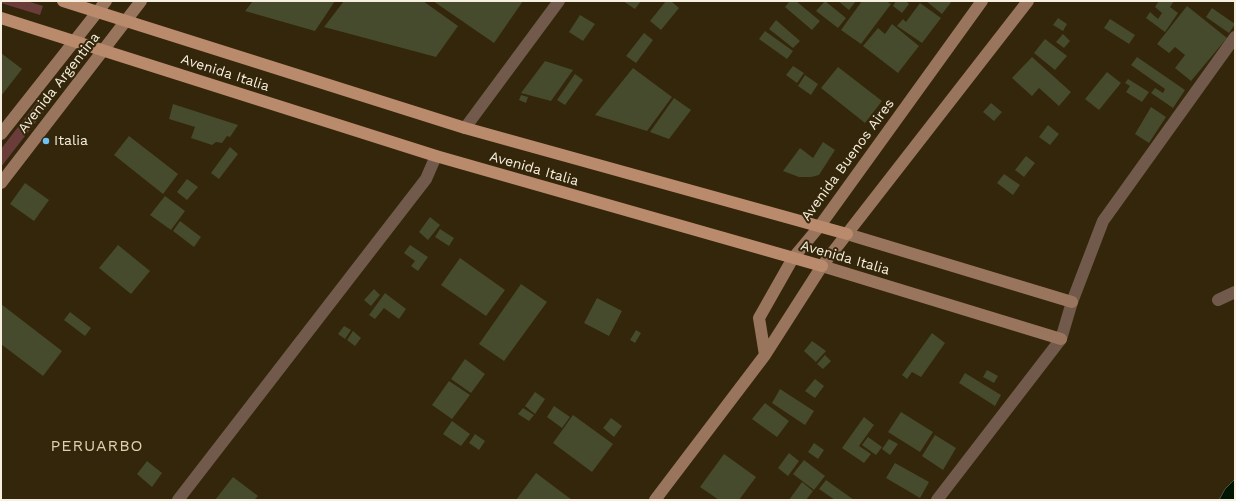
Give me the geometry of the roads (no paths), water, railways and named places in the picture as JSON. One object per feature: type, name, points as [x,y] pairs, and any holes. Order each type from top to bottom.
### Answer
[{"type":"main road","name":"Avenida Italia","points":[[63,1],[465,128],[847,234]]},
{"type":"main road","name":"Avenida Italia","points":[[1,18],[436,156],[822,266]]},
{"type":"street","name":"Avenida Argentina","points":[[1,134],[106,1]]},
{"type":"street","name":"Avenida Argentina","points":[[1,183],[141,1]]},
{"type":"street","points":[[465,128],[559,1]]},
{"type":"street","name":"Avenida Buenos Aires","points":[[764,355],[759,318],[793,258],[819,227],[982,1]]},
{"type":"street","points":[[655,500],[764,355],[822,266],[1028,1]]},
{"type":"street","points":[[938,500],[1061,339],[1072,302],[1103,221],[1235,37]]},
{"type":"street","points":[[178,500],[426,179],[436,156]]},
{"type":"street","name":"Avenida Italia","points":[[847,234],[1072,302]]},
{"type":"street","name":"Avenida Italia","points":[[822,266],[1061,339]]},
{"type":"street","points":[[1218,300],[1235,292]]},
{"type":"place","name":"Italia","points":[[46,141]]},
{"type":"district","name":"PERUARBO","points":[[97,446]]}]
